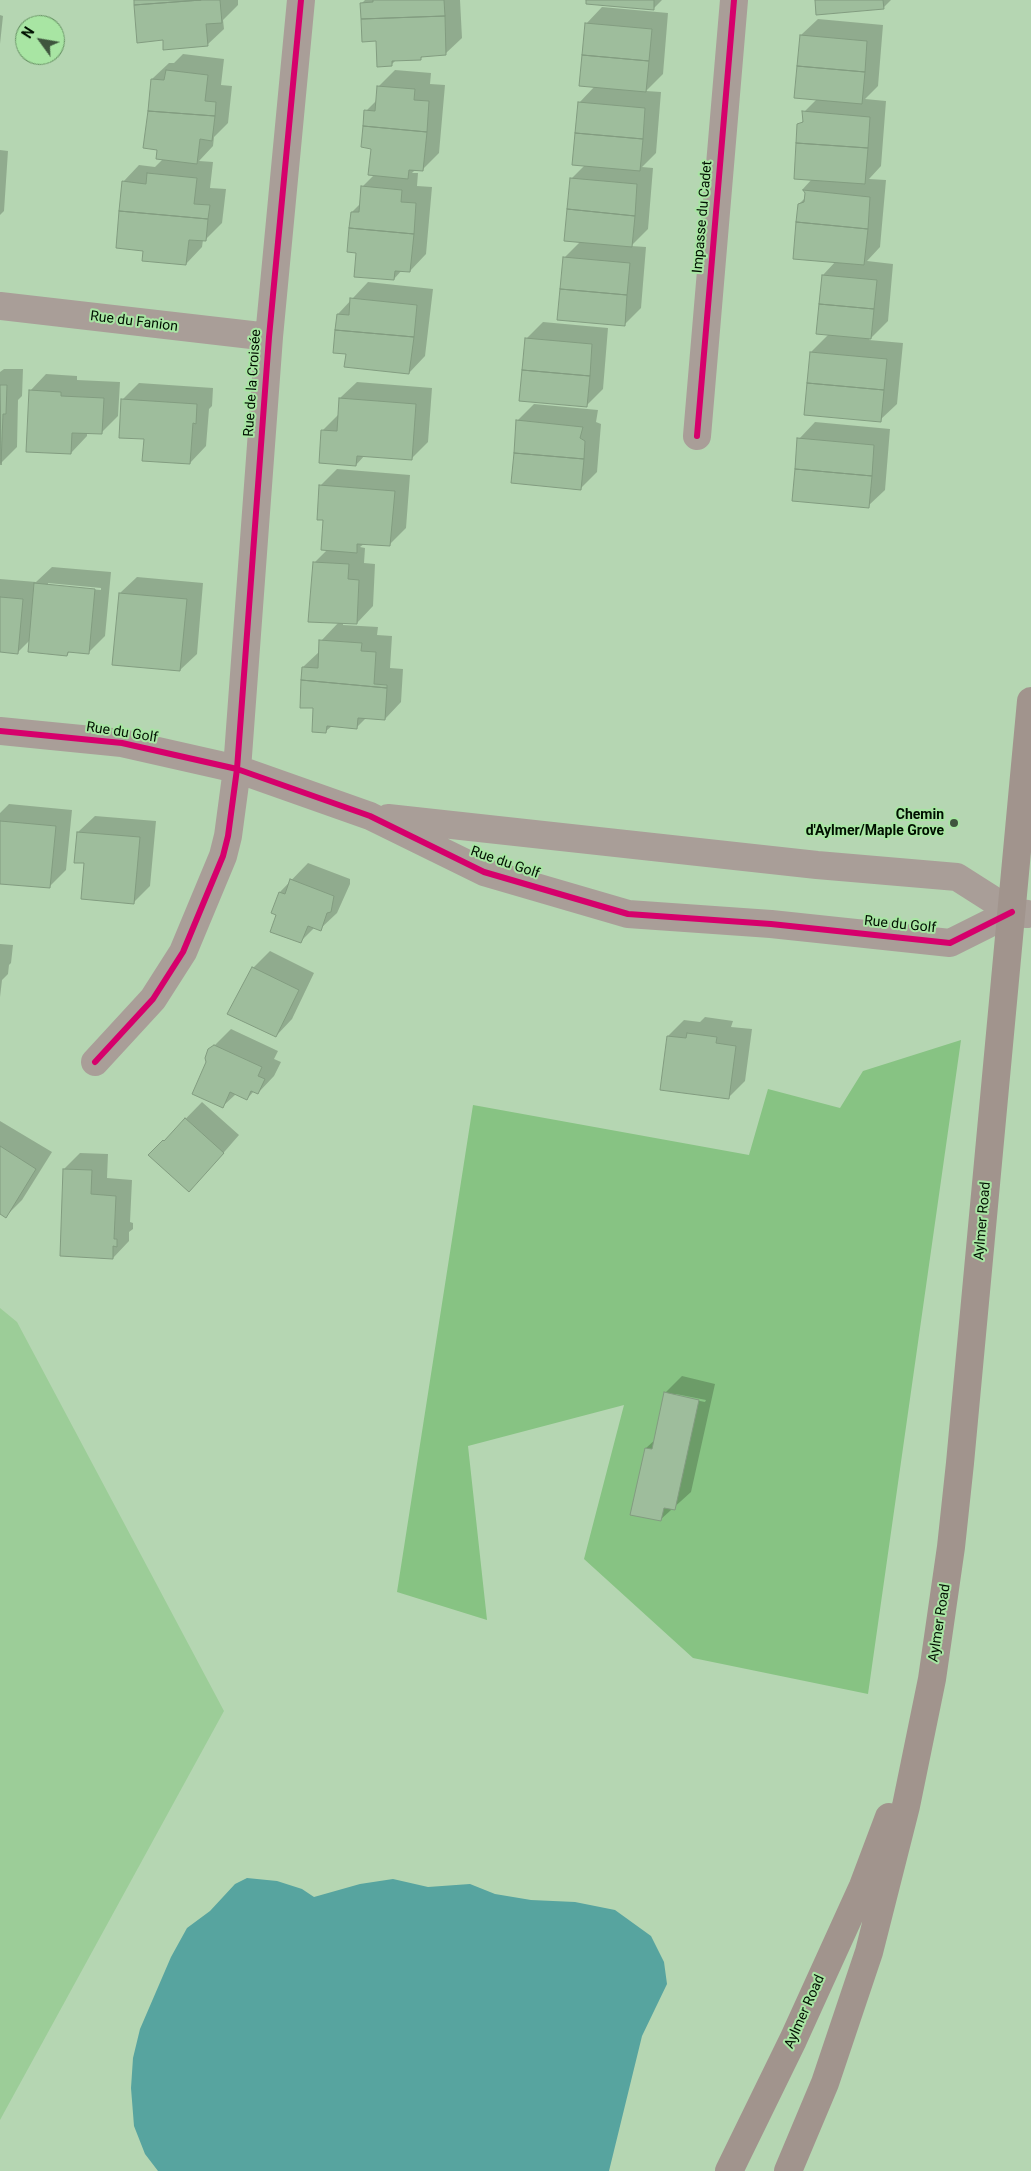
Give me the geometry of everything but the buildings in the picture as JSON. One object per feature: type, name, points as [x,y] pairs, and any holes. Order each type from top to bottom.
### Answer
[{"type":"main road","name":"Aylmer Road","points":[[788,2171],[825,2083],[869,1952],[893,1862],[932,1679],[951,1547],[1022,913],[1031,700]]},
{"type":"main road","name":"Aylmer Road","points":[[729,2171],[793,2040],[863,1886],[919,1739]]},
{"type":"street","name":"Rue de la Croisée","points":[[95,1062],[153,999],[183,952],[223,856],[228,836],[237,770],[269,337],[301,0]]},
{"type":"street","name":"Impasse du Cadet","points":[[697,436],[734,0]]},
{"type":"street","name":"Rue du Fanion","points":[[0,306],[269,337]]},
{"type":"street","name":"Rue du Golf","points":[[0,731],[122,743],[237,770],[370,816],[484,872],[628,914],[771,924],[950,943],[1022,913]]},
{"type":"street","name":"Rue du Golf","points":[[370,816],[808,864],[957,877],[1022,913]]},
{"type":"green space","points":[[961,1040],[868,1694],[693,1658],[584,1559],[624,1405],[468,1446],[487,1620],[397,1592],[473,1105],[749,1155],[768,1089],[840,1108],[863,1071]]},
{"type":"green space","points":[[0,1308],[17,1322],[224,1711],[0,2120]]},
{"type":"water","points":[[247,1878],[277,1881],[302,1889],[314,1897],[360,1884],[393,1879],[428,1887],[470,1884],[495,1894],[531,1900],[575,1902],[615,1910],[651,1936],[664,1962],[667,1984],[642,2036],[609,2171],[158,2171],[145,2154],[134,2126],[131,2088],[133,2058],[140,2029],[171,1957],[187,1928],[210,1911],[235,1884]]},
{"type":"cycle path","points":[[95,1062],[153,999],[183,952],[223,856],[228,836],[237,769],[269,337],[301,0]]},
{"type":"cycle path","points":[[697,436],[734,0]]},
{"type":"cycle path","points":[[0,731],[122,743],[237,769],[370,816],[484,872],[628,914],[771,924],[950,943],[1012,912]]},
{"type":"place","name":"Chemin d'Aylmer/Maple Grove","points":[[954,823]]}]
